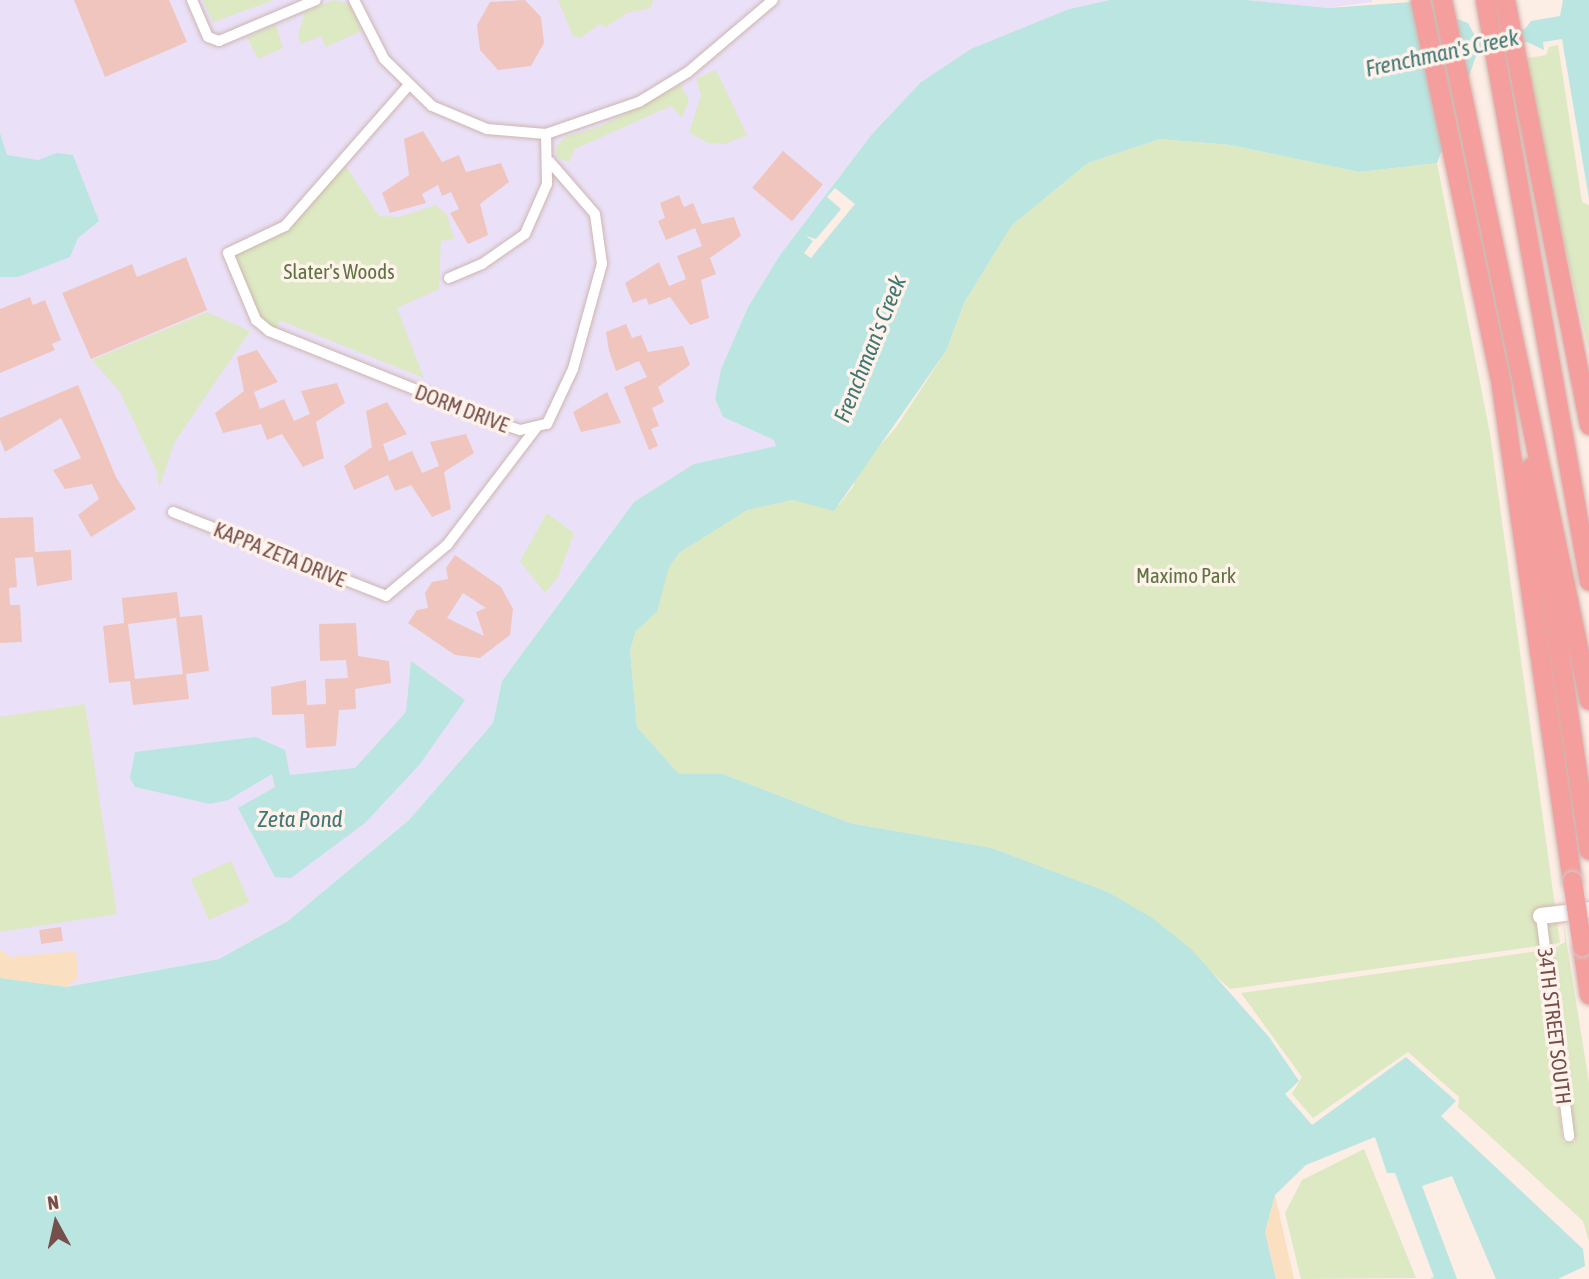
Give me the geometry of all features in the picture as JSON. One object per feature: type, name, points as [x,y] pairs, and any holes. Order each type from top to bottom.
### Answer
[{"type":"highway","points":[[1420,0],[1501,386],[1589,994]]},
{"type":"highway","points":[[1442,0],[1533,417],[1589,700]]},
{"type":"highway","points":[[1485,0],[1589,580]]},
{"type":"highway","points":[[1506,0],[1520,83],[1589,425]]},
{"type":"highway","points":[[1533,417],[1530,455],[1589,850]]},
{"type":"street","points":[[192,0],[208,37],[219,41],[316,0]]},
{"type":"street","points":[[354,0],[384,59],[408,86],[458,121],[514,134],[546,134],[614,114],[649,96],[694,68],[773,0]]},
{"type":"street","name":"DORM DRIVE","points":[[408,86],[285,226],[228,253],[256,320],[268,331],[503,425],[536,428],[547,424],[561,405],[602,272],[602,237],[595,214],[553,167]]},
{"type":"street","points":[[449,278],[482,264],[525,234],[553,167],[546,134]]},
{"type":"street","name":"KAPPA ZETA DRIVE","points":[[173,512],[386,596],[447,545],[536,428]]},
{"type":"street","points":[[1541,916],[1589,910]]},
{"type":"street","name":"34TH STREET SOUTH","points":[[1541,916],[1569,1136]]},
{"type":"shaded area","points":[[0,0],[1110,0],[1069,9],[971,50],[921,82],[872,134],[780,255],[748,307],[721,369],[715,399],[723,417],[775,440],[776,446],[709,461],[634,502],[502,681],[493,723],[409,820],[288,921],[219,959],[65,987],[0,978]]},
{"type":"shaded area","points":[[1246,0],[1372,0],[1372,2],[1328,8]]},
{"type":"green space","points":[[203,0],[274,0],[213,22]]},
{"type":"green space","points":[[333,0],[350,4],[361,31],[326,47],[321,36],[301,44],[298,36],[305,12]]},
{"type":"green space","points":[[558,0],[653,0],[651,8],[627,13],[606,27],[600,24],[580,38],[573,36]]},
{"type":"green space","points":[[276,25],[283,48],[258,59],[247,37]]},
{"type":"green space","points":[[1558,45],[1582,202],[1589,205],[1589,351],[1522,59],[1546,55],[1549,47]]},
{"type":"green space","points":[[716,70],[747,135],[725,144],[709,143],[689,133],[701,95],[696,79]]},
{"type":"green space","points":[[681,85],[689,100],[682,117],[671,106],[575,149],[569,162],[556,157],[557,145],[567,136],[599,127]]},
{"type":"green space","name":"Maximo Park","points":[[1160,139],[1231,145],[1359,172],[1437,163],[1490,434],[1560,943],[1230,989],[1151,917],[1108,892],[992,848],[850,823],[723,774],[679,774],[637,727],[630,650],[636,631],[657,612],[668,567],[679,553],[746,510],[793,500],[839,505],[854,485],[853,477],[897,426],[946,351],[964,303],[1012,225],[1088,163]]},
{"type":"green space","name":"Slater's Woods","points":[[346,166],[379,216],[399,217],[436,205],[447,215],[454,239],[441,241],[439,289],[397,308],[424,378],[279,320],[278,331],[261,319],[236,265],[237,251],[264,240]]},
{"type":"green space","points":[[207,312],[250,331],[174,443],[159,488],[157,471],[120,392],[92,360]]},
{"type":"green space","points":[[547,513],[574,533],[558,577],[545,593],[520,561]]},
{"type":"green space","points":[[85,704],[117,914],[0,932],[0,717]]},
{"type":"green space","points":[[231,861],[249,902],[209,920],[191,879]]},
{"type":"green space","points":[[1563,920],[1589,1083],[1589,1241],[1583,1221],[1458,1107],[1459,1097],[1408,1052],[1313,1118],[1292,1094],[1302,1077],[1241,993],[1539,951],[1563,1142],[1575,1142],[1551,950],[1565,942]]},
{"type":"green space","points":[[1364,1149],[1416,1278],[1301,1279],[1285,1213],[1302,1180]]},
{"type":"sand","points":[[0,949],[10,957],[76,951],[78,979],[65,987],[0,978]]},
{"type":"sand","points":[[1275,1195],[1294,1279],[1276,1279],[1265,1232]]},
{"type":"water","name":"Frenchman's Creek","points":[[1110,0],[1246,0],[1328,8],[1412,2],[1468,23],[1475,36],[1525,29],[1531,21],[1560,16],[1563,0],[1589,0],[1589,199],[1562,39],[1543,42],[1544,50],[1527,42],[1478,51],[1437,163],[1359,172],[1231,145],[1160,139],[1088,163],[1012,225],[964,303],[946,351],[834,511],[793,500],[747,510],[679,553],[669,567],[657,612],[636,631],[630,650],[637,727],[679,774],[723,774],[850,823],[992,848],[1108,892],[1151,917],[1192,950],[1269,1037],[1299,1081],[1285,1094],[1312,1125],[1406,1057],[1456,1101],[1441,1116],[1583,1249],[1585,1266],[1558,1279],[1496,1279],[1452,1176],[1422,1186],[1457,1279],[1430,1279],[1434,1277],[1395,1173],[1387,1173],[1375,1137],[1306,1165],[1275,1195],[1265,1232],[1276,1279],[0,1279],[0,978],[66,987],[219,959],[288,921],[409,820],[493,723],[502,681],[634,502],[694,464],[776,446],[774,440],[723,417],[715,399],[721,369],[748,307],[780,255],[872,134],[921,82],[971,49],[1069,9]]},
{"type":"water","points":[[0,133],[7,155],[38,160],[57,153],[73,155],[99,221],[78,238],[70,257],[18,277],[0,277]]},
{"type":"water","name":"Zeta Pond","points":[[411,661],[465,700],[420,764],[365,823],[291,878],[275,877],[238,808],[275,787],[272,774],[228,800],[210,804],[135,787],[130,778],[135,752],[256,737],[285,750],[290,775],[355,768],[406,712]]},
{"type":"pier","points":[[835,188],[855,204],[811,258],[804,253],[813,241],[806,236],[816,239],[841,209],[827,197]]},
{"type":"building","points":[[74,0],[169,0],[187,42],[105,77]]},
{"type":"building","points":[[525,0],[541,17],[544,43],[531,66],[498,70],[480,50],[477,25],[490,2]]},
{"type":"building","points":[[423,131],[442,162],[459,155],[466,172],[501,163],[509,182],[480,204],[488,235],[468,244],[450,213],[459,209],[451,192],[442,196],[438,185],[422,194],[426,203],[390,213],[382,193],[409,175],[404,139]]},
{"type":"building","points":[[783,151],[823,184],[792,221],[752,188]]},
{"type":"building","points":[[679,195],[684,207],[693,203],[702,224],[734,217],[741,236],[710,258],[716,274],[701,280],[709,318],[690,325],[670,297],[649,305],[646,298],[633,303],[625,283],[659,262],[669,286],[686,279],[677,256],[702,246],[695,228],[666,240],[658,221],[665,218],[660,203]]},
{"type":"building","points":[[186,257],[207,310],[91,359],[62,293],[132,264],[137,277]]},
{"type":"building","points":[[30,297],[33,305],[45,300],[61,340],[52,344],[55,350],[0,373],[0,309]]},
{"type":"building","points":[[626,324],[632,338],[641,335],[648,352],[683,346],[690,365],[658,387],[664,402],[652,408],[659,426],[651,429],[658,446],[649,450],[624,387],[647,377],[639,361],[616,371],[609,351],[606,332]]},
{"type":"building","points":[[257,350],[278,382],[254,392],[260,409],[284,399],[294,421],[310,414],[301,391],[337,383],[345,403],[316,422],[324,458],[303,467],[282,434],[267,440],[261,424],[223,433],[215,413],[244,391],[237,357]]},
{"type":"building","points":[[78,385],[116,477],[136,509],[91,537],[78,515],[99,499],[92,484],[65,489],[53,470],[81,458],[61,418],[5,452],[0,439],[0,418]]},
{"type":"building","points":[[607,392],[621,423],[581,432],[573,412]]},
{"type":"building","points":[[387,402],[407,434],[383,444],[389,461],[412,451],[422,473],[439,466],[430,442],[466,434],[474,453],[444,472],[451,509],[432,517],[411,485],[395,491],[388,475],[354,490],[344,466],[372,447],[366,411]]},
{"type":"building","points":[[33,517],[35,552],[71,550],[72,580],[37,586],[33,557],[15,558],[17,587],[9,588],[10,605],[20,605],[22,642],[0,643],[0,518]]},
{"type":"building","points":[[455,555],[501,587],[513,609],[510,635],[480,658],[455,655],[408,623],[417,610],[428,608],[425,593],[432,582],[448,579],[446,568]],"holes":[[[463,593],[486,608],[476,612],[484,636],[447,618]]]},
{"type":"building","points":[[177,592],[180,617],[202,615],[209,671],[186,674],[189,699],[133,705],[130,681],[109,683],[103,626],[124,623],[122,598]],"holes":[[[176,618],[183,674],[135,679],[128,624]]]},
{"type":"building","points":[[356,623],[358,656],[389,661],[391,683],[355,689],[356,709],[339,710],[336,746],[306,748],[304,714],[272,715],[271,687],[306,680],[307,705],[326,704],[325,679],[348,678],[346,660],[320,661],[319,624]]},
{"type":"building","points":[[61,927],[63,941],[41,944],[39,930]]}]
